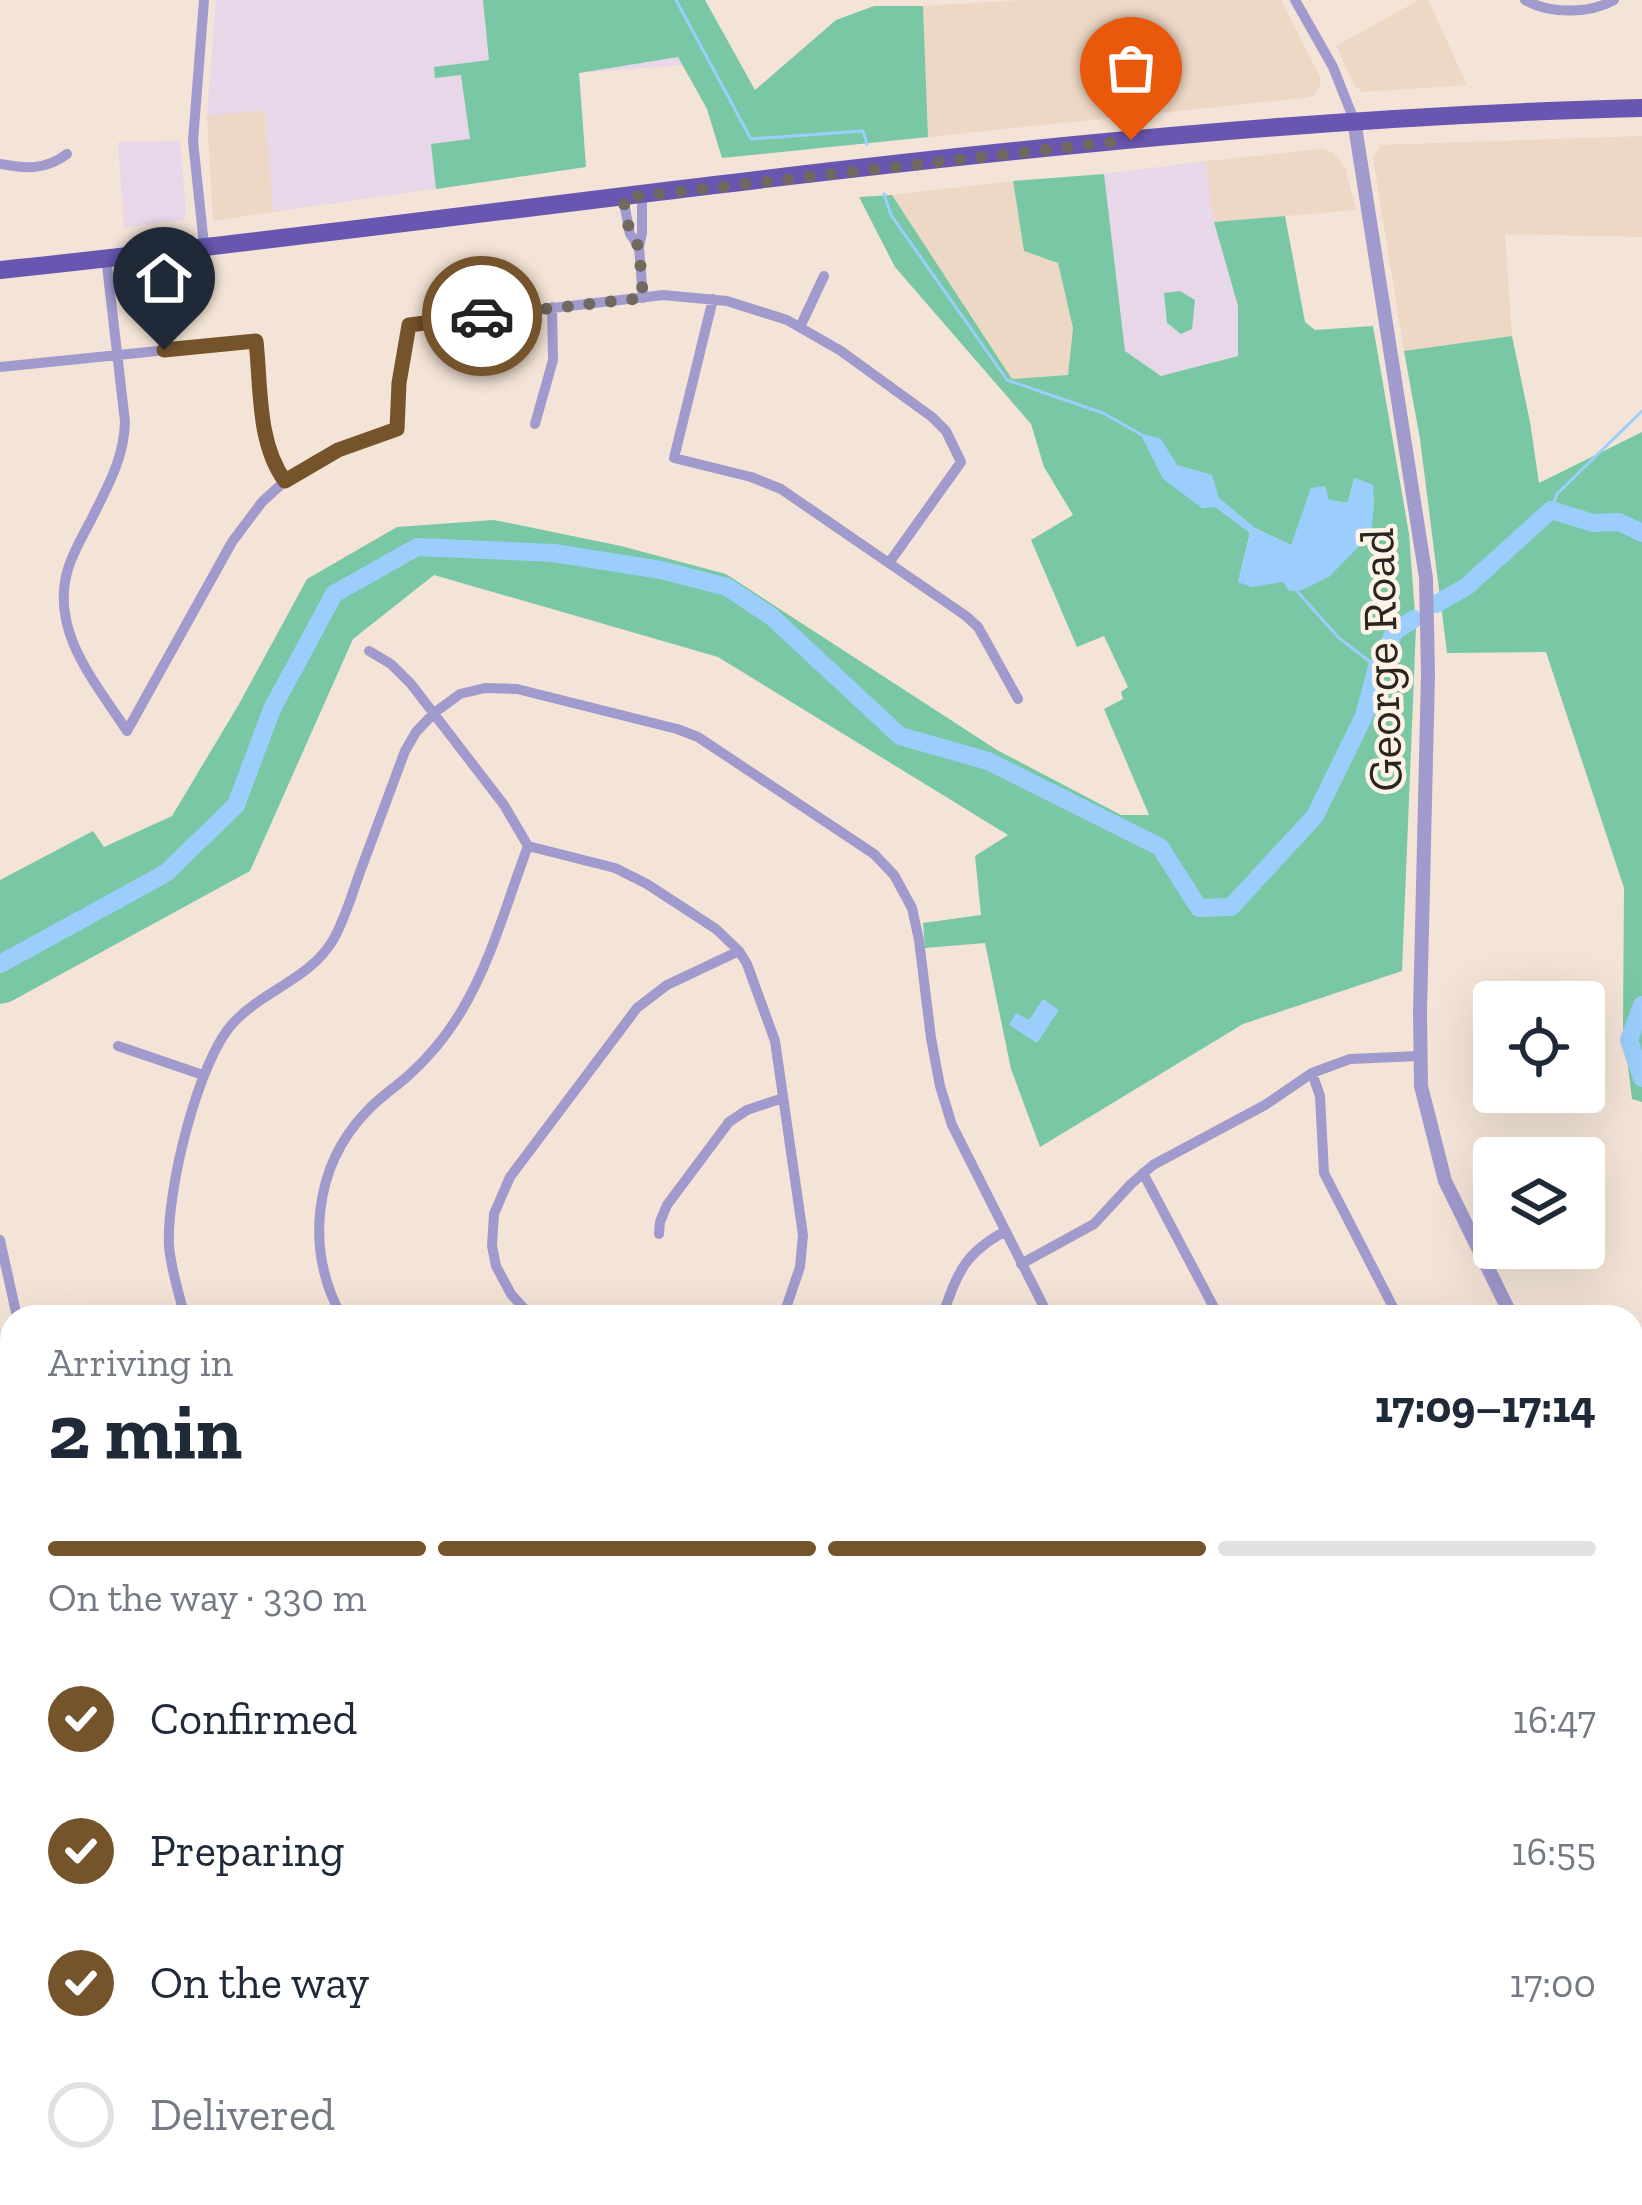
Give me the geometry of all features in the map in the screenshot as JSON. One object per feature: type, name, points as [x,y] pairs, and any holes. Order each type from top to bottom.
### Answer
[{"type":"main road","points":[[0,269],[1125,140],[1354,121],[1642,108]]},
{"type":"street","points":[[204,0],[194,141],[204,245]]},
{"type":"street","name":"George Road","points":[[1295,0],[1334,67],[1354,121],[1426,578],[1421,1086],[1445,1181],[1506,1305]]},
{"type":"street","points":[[1525,0],[1555,9],[1598,8],[1614,0]]},
{"type":"street","points":[[0,164],[39,168],[68,154]]},
{"type":"street","points":[[633,197],[630,234],[639,247]]},
{"type":"street","points":[[633,197],[642,233],[643,298]]},
{"type":"street","points":[[106,257],[125,422],[123,452],[69,564],[62,606],[84,665],[127,731],[232,542],[262,502],[285,481],[338,450],[397,429],[409,325],[663,295],[758,309],[800,327],[932,417],[946,431],[962,462],[890,563]]},
{"type":"street","points":[[800,327],[824,276]]},
{"type":"street","points":[[713,299],[674,458],[782,489],[950,604],[978,627],[1018,699]]},
{"type":"street","points":[[536,424],[553,360],[552,307]]},
{"type":"street","points":[[0,367],[256,341],[265,433],[271,457],[285,481]]},
{"type":"street","points":[[369,651],[392,664],[434,713],[504,805],[528,846],[615,868],[716,929],[739,951],[770,1022],[783,1098],[803,1246],[787,1305]]},
{"type":"street","points":[[182,1305],[171,1263],[172,1196],[203,1075],[220,1040],[263,998],[308,970],[333,939],[416,732],[460,694],[501,686],[676,729],[714,747],[874,854],[894,875],[912,908],[945,1106],[1043,1305]]},
{"type":"street","points":[[337,1305],[324,1274],[319,1238],[321,1201],[331,1166],[359,1119],[430,1054],[463,1009],[528,846]]},
{"type":"street","points":[[521,1305],[496,1266],[492,1246],[494,1214],[510,1177],[637,1008],[667,985],[739,951]]},
{"type":"street","points":[[118,1046],[203,1075]]},
{"type":"street","points":[[1021,1264],[1103,1217],[1153,1165],[1265,1105],[1312,1073],[1362,1058],[1419,1056]]},
{"type":"street","points":[[1312,1073],[1320,1096],[1324,1173],[1392,1305]]},
{"type":"street","points":[[659,1234],[667,1204],[729,1122],[747,1109],[783,1098]]},
{"type":"street","points":[[1143,1173],[1213,1305]]},
{"type":"street","points":[[946,1305],[965,1261],[1004,1232]]},
{"type":"street","points":[[0,1240],[3,1273],[13,1305]]},
{"type":"shaded area","points":[[216,0],[650,0],[683,65],[579,73],[586,167],[273,212],[265,110],[207,116]]},
{"type":"shaded area","points":[[1024,0],[1281,0],[1321,79],[1319,88],[1304,98],[928,137],[923,6]]},
{"type":"shaded area","points":[[1419,0],[1428,0],[1467,85],[1363,92],[1355,86],[1336,46]]},
{"type":"shaded area","points":[[265,109],[273,212],[213,221],[207,116]]},
{"type":"shaded area","points":[[1642,136],[1642,237],[1505,234],[1512,336],[1404,351],[1373,158],[1380,145]]},
{"type":"shaded area","points":[[180,141],[184,220],[124,228],[118,142]]},
{"type":"shaded area","points":[[1323,149],[1345,167],[1356,210],[1214,222],[1206,161]]},
{"type":"shaded area","points":[[1206,161],[1214,222],[1238,306],[1238,356],[1162,376],[1125,351],[1104,174]]},
{"type":"shaded area","points":[[1013,181],[1024,250],[1058,263],[1073,328],[1068,375],[1012,379],[892,195]]},
{"type":"green space","points":[[483,0],[705,0],[755,90],[836,20],[874,6],[923,6],[928,137],[722,158],[707,109],[678,57],[579,73],[586,167],[436,189],[431,144],[470,139],[461,75],[435,78],[434,67],[489,60]]},
{"type":"green space","points":[[1104,174],[1125,351],[1161,376],[1238,356],[1238,306],[1214,222],[1285,216],[1305,322],[1315,330],[1373,326],[1409,534],[1416,627],[1402,971],[1243,1024],[1040,1147],[1011,1069],[985,943],[925,948],[923,923],[981,915],[975,856],[1008,835],[718,657],[434,575],[353,639],[250,871],[0,1004],[0,880],[93,831],[104,847],[172,816],[307,579],[397,527],[494,520],[726,574],[997,750],[1121,815],[1149,815],[1104,709],[1123,699],[1121,692],[1128,687],[1104,636],[1077,647],[1031,540],[1073,515],[1044,467],[1031,424],[895,267],[859,197],[892,195],[1012,379],[1068,375],[1073,328],[1058,263],[1024,251],[1013,181]],"holes":[[[1177,465],[1211,475],[1218,498],[1255,528],[1292,546],[1329,500],[1348,503],[1354,478],[1372,485],[1374,505],[1238,582],[1250,533],[1215,506],[1202,508]]]},
{"type":"green space","points":[[1180,291],[1195,300],[1192,329],[1181,334],[1167,323],[1164,293]]},
{"type":"green space","points":[[1512,336],[1539,483],[1642,432],[1642,1102],[1632,1099],[1623,1026],[1624,888],[1546,652],[1447,653],[1404,351]]},
{"type":"water","points":[[1140,433],[1161,439],[1177,465],[1212,475],[1219,498],[1255,528],[1291,545],[1311,488],[1325,486],[1329,500],[1348,503],[1354,478],[1373,485],[1371,534],[1329,577],[1302,590],[1289,591],[1283,582],[1251,587],[1238,582],[1250,533],[1215,507],[1202,508],[1163,479]]},
{"type":"water","points":[[1043,999],[1059,1010],[1037,1043],[1009,1025],[1016,1013],[1029,1020]]},
{"type":"waterway","points":[[676,0],[751,139],[863,131],[867,144]]},
{"type":"waterway","points":[[884,194],[891,215],[1007,380],[1103,413],[1142,435]]},
{"type":"waterway","points":[[1551,510],[1557,494],[1642,411]]},
{"type":"waterway","points":[[1436,604],[1466,587],[1551,510],[1593,523],[1619,522],[1642,533]]},
{"type":"waterway","points":[[0,964],[166,873],[236,805],[272,709],[334,594],[417,547],[554,553],[661,570],[727,587],[772,617],[900,736],[988,761],[1160,847],[1199,908],[1231,907],[1315,816],[1364,716],[1377,667],[1395,631],[1414,619]]},
{"type":"waterway","points":[[1295,589],[1339,638],[1377,667]]},
{"type":"waterway","points":[[1642,1005],[1629,1040],[1642,1078]]},
{"type":"way so far","points":[[482,316],[643,298],[639,247],[630,234],[623,198],[1131,140]]},
{"type":"route","points":[[164,350],[256,341],[265,433],[271,457],[285,481],[316,460],[397,429],[409,325],[482,316]]}]
